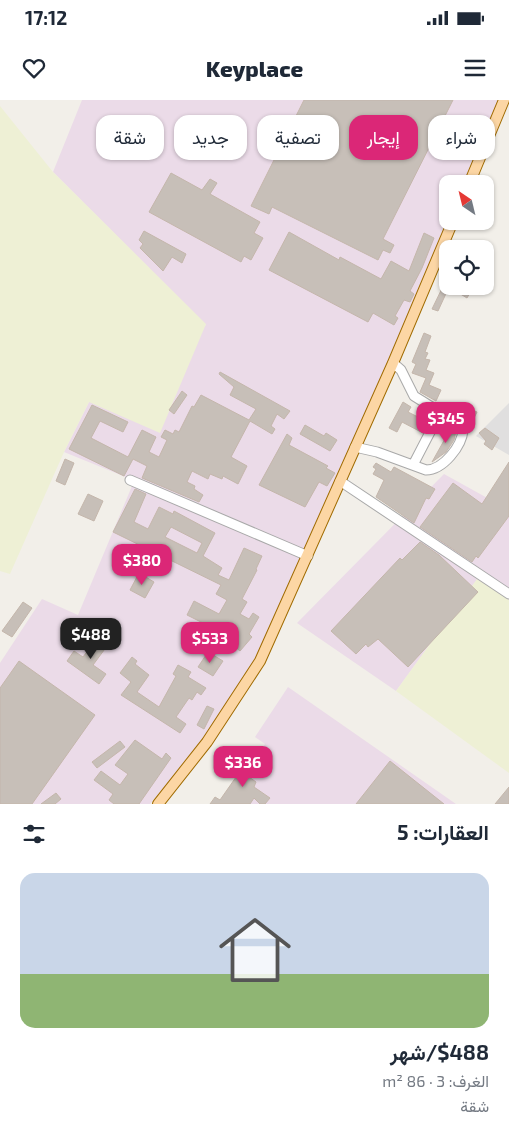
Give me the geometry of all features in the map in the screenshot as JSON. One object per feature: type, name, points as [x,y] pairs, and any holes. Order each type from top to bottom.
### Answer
[{"type":"main road","points":[[473,175],[504,100]]},
{"type":"main road","points":[[158,804],[207,742],[260,661],[393,363],[449,230]]},
{"type":"lane","points":[[355,447],[377,452],[426,470],[434,470],[440,467],[460,443],[463,430],[450,417],[414,396],[400,370],[393,363]]},
{"type":"lane","points":[[413,465],[440,412]]},
{"type":"lane","points":[[130,480],[308,556]]},
{"type":"lane","points":[[340,482],[509,594]]},
{"type":"shaded area","points":[[82,100],[504,100],[495,122],[495,115],[428,115],[428,160],[479,160],[473,175],[439,175],[439,230],[449,230],[445,240],[439,240],[439,253],[260,661],[222,717],[150,804],[0,804],[0,663],[42,599],[78,615],[132,486],[126,483],[128,478],[64,452],[89,402],[206,325],[53,172]]},
{"type":"shaded area","points":[[509,403],[509,455],[476,436]]},
{"type":"shaded area","points":[[444,474],[509,510],[509,600],[477,580],[396,691],[297,623]]},
{"type":"shaded area","points":[[288,687],[456,804],[225,804],[265,744],[255,737]]},
{"type":"green space","points":[[0,106],[53,172],[206,324],[160,433],[89,402],[64,452],[10,574],[0,571]]},
{"type":"green space","points":[[477,579],[509,600],[509,773],[396,691]]},
{"type":"building","points":[[304,100],[453,100],[445,115],[428,115],[428,150],[383,239],[394,245],[390,253],[383,250],[378,260],[272,207],[269,214],[251,206],[274,160],[339,160],[339,115],[296,115]]},
{"type":"building","points":[[171,173],[202,190],[210,179],[217,183],[210,194],[260,222],[254,233],[263,238],[251,260],[244,256],[241,262],[149,212]]},
{"type":"building","points":[[144,231],[186,254],[182,263],[172,257],[163,271],[140,248],[143,244],[139,240]]},
{"type":"building","points":[[289,232],[339,260],[340,257],[381,279],[391,261],[409,271],[424,233],[434,238],[410,291],[414,294],[410,302],[404,300],[395,316],[398,318],[394,325],[373,313],[368,322],[269,270]]},
{"type":"building","points":[[439,295],[445,295],[438,311],[432,309]]},
{"type":"building","points":[[424,333],[431,336],[425,352],[428,353],[425,359],[430,360],[426,370],[434,373],[429,385],[441,390],[436,401],[420,392],[426,378],[412,373],[416,364],[412,362]]},
{"type":"building","points":[[220,372],[290,411],[284,419],[277,414],[271,426],[275,429],[272,434],[250,421],[231,457],[247,466],[238,484],[223,476],[222,479],[210,474],[208,479],[192,471],[187,482],[195,486],[194,489],[203,495],[199,502],[142,478],[147,466],[133,459],[124,476],[69,449],[92,405],[128,422],[123,432],[100,421],[91,438],[128,457],[142,430],[156,437],[149,452],[159,457],[167,440],[161,437],[165,430],[173,434],[175,430],[179,432],[192,406],[194,407],[201,395],[249,420],[256,409],[230,395],[234,387],[219,374]]},
{"type":"building","points":[[182,391],[187,395],[174,414],[169,410]]},
{"type":"building","points":[[403,402],[411,407],[408,412],[428,422],[423,433],[402,422],[397,432],[389,428]]},
{"type":"building","points":[[462,405],[477,412],[474,418],[459,412]]},
{"type":"building","points":[[305,425],[324,436],[326,433],[337,440],[330,451],[300,434]]},
{"type":"building","points":[[451,428],[456,431],[454,440],[446,452],[432,462]]},
{"type":"building","points":[[485,428],[499,438],[492,450],[484,444],[486,441],[479,433]]},
{"type":"building","points":[[287,434],[292,438],[289,445],[328,466],[326,468],[335,473],[327,486],[319,482],[305,507],[259,485]]},
{"type":"building","points":[[65,459],[74,463],[65,485],[56,481]]},
{"type":"building","points":[[509,462],[509,516],[478,558],[476,556],[472,562],[420,527],[453,483],[482,504]]},
{"type":"building","points":[[376,463],[391,472],[394,467],[435,489],[429,499],[426,498],[414,523],[376,497],[384,480],[373,474],[376,469],[373,467]]},
{"type":"building","points":[[135,489],[146,494],[134,522],[148,529],[159,507],[173,514],[174,511],[215,533],[203,556],[222,568],[218,575],[229,580],[244,548],[262,556],[242,599],[247,602],[240,614],[249,619],[253,613],[259,617],[249,634],[252,637],[240,651],[234,646],[238,642],[234,639],[237,636],[226,629],[221,639],[201,627],[203,623],[187,615],[194,601],[219,614],[227,600],[216,594],[221,585],[113,532]],"holes":[[[171,527],[202,543],[197,553],[165,537]]]},
{"type":"building","points":[[88,494],[103,501],[94,521],[78,514]]},
{"type":"building","points":[[420,542],[439,555],[478,592],[408,667],[378,639],[368,647],[366,644],[356,654],[331,631],[400,558],[402,560]]},
{"type":"building","points":[[139,573],[154,582],[145,598],[130,590]]},
{"type":"building","points":[[23,602],[32,608],[12,637],[2,631]]},
{"type":"building","points":[[100,634],[110,642],[93,665],[106,674],[99,684],[67,661],[74,651],[83,657]]},
{"type":"building","points":[[208,652],[223,661],[213,676],[198,667]]},
{"type":"building","points":[[132,657],[137,661],[135,664],[149,675],[137,692],[159,707],[176,676],[173,674],[178,665],[191,672],[188,677],[206,688],[201,695],[197,692],[192,700],[189,698],[176,717],[186,724],[180,733],[121,695],[131,682],[120,673]]},
{"type":"building","points":[[19,661],[95,715],[32,804],[0,804],[0,688]]},
{"type":"building","points":[[207,706],[214,709],[204,729],[197,725]]},
{"type":"building","points":[[135,740],[162,759],[166,753],[171,758],[139,804],[114,804],[109,800],[113,794],[94,780],[101,771],[120,785],[128,774],[115,765]]},
{"type":"building","points":[[120,741],[125,747],[97,768],[92,762]]},
{"type":"building","points":[[240,756],[256,768],[249,777],[256,782],[254,787],[270,798],[265,804],[260,804],[254,798],[250,804],[210,804],[215,797],[220,800],[241,770],[234,764]]},
{"type":"building","points":[[390,761],[444,804],[356,804]]},
{"type":"building","points":[[509,787],[509,804],[495,804]]},
{"type":"building","points":[[56,793],[61,799],[55,804],[41,804]]}]
